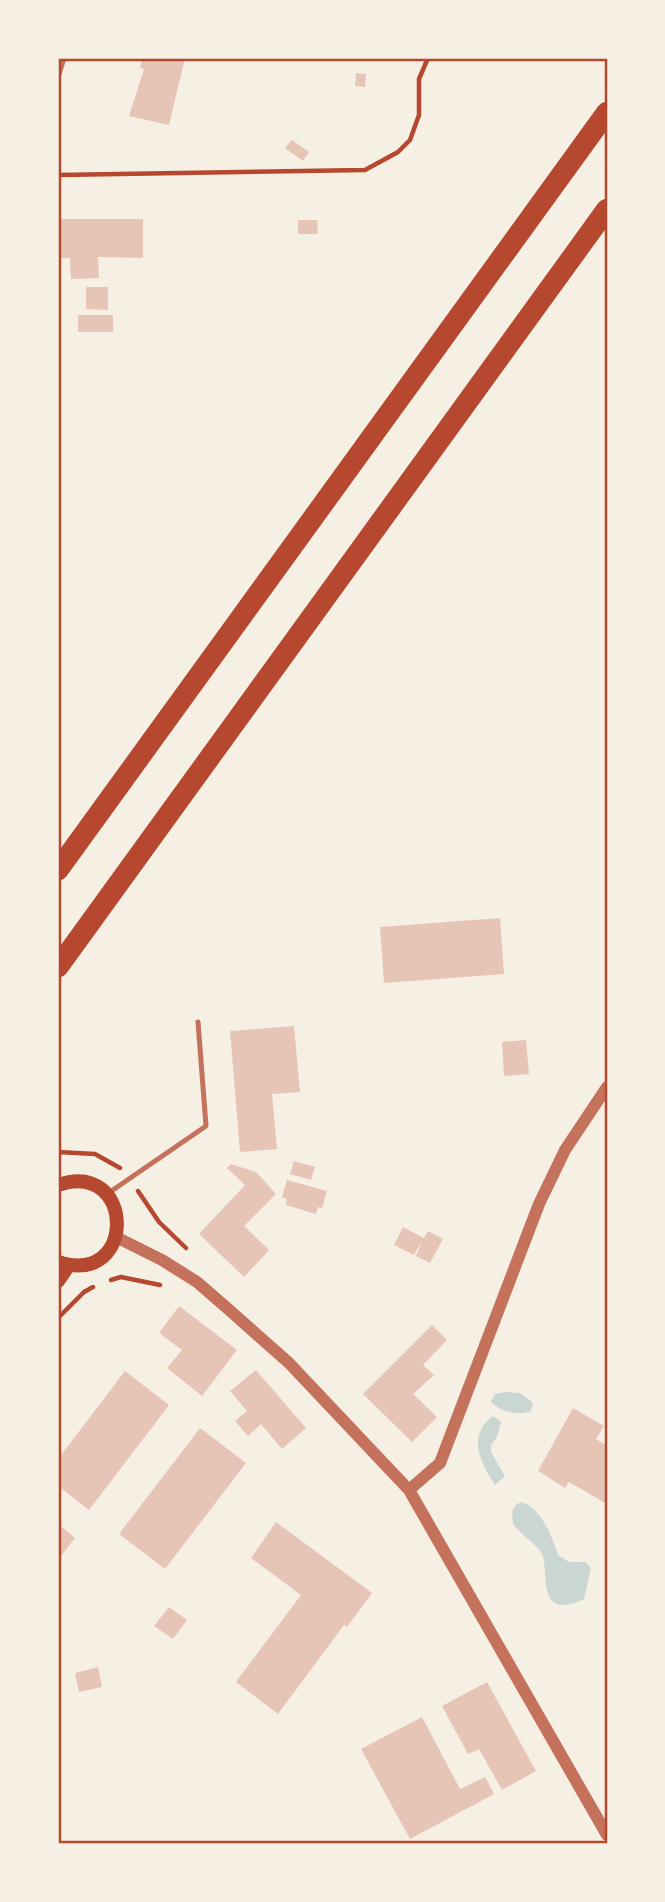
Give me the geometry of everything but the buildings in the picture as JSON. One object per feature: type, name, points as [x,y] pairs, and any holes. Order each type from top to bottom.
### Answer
[{"type":"highway","points":[[58,870],[607,112]]},
{"type":"highway","points":[[58,967],[607,209]]},
{"type":"main road","points":[[58,1185],[84,1182],[107,1194],[117,1214],[116,1237],[98,1260],[63,1264],[58,1281]]},
{"type":"street","points":[[58,74],[63,58]]},
{"type":"street","points":[[409,1490],[440,1463],[539,1204],[565,1150],[607,1087]]},
{"type":"street","points":[[116,1237],[149,1252],[197,1282],[289,1363],[409,1490],[607,1835]]},
{"type":"lane","points":[[107,1194],[206,1126],[198,1022]]},
{"type":"path","points":[[58,175],[365,170],[398,152],[410,140],[419,115],[419,79],[428,58]]},
{"type":"path","points":[[58,1152],[104,1157],[129,1178],[159,1222],[193,1254],[197,1282],[168,1287],[121,1277],[84,1292],[58,1318]]},
{"type":"path","points":[[58,1307],[64,1310]]},
{"type":"shaded area","points":[[520,1393],[533,1403],[531,1411],[510,1412],[491,1402],[495,1394]]},
{"type":"shaded area","points":[[493,1416],[501,1422],[497,1437],[491,1445],[491,1452],[505,1476],[495,1485],[481,1459],[478,1441],[480,1432]]},
{"type":"shaded area","points":[[522,1502],[541,1517],[558,1555],[569,1562],[586,1562],[591,1568],[584,1599],[568,1605],[557,1604],[551,1599],[541,1552],[513,1524],[512,1511]]}]
